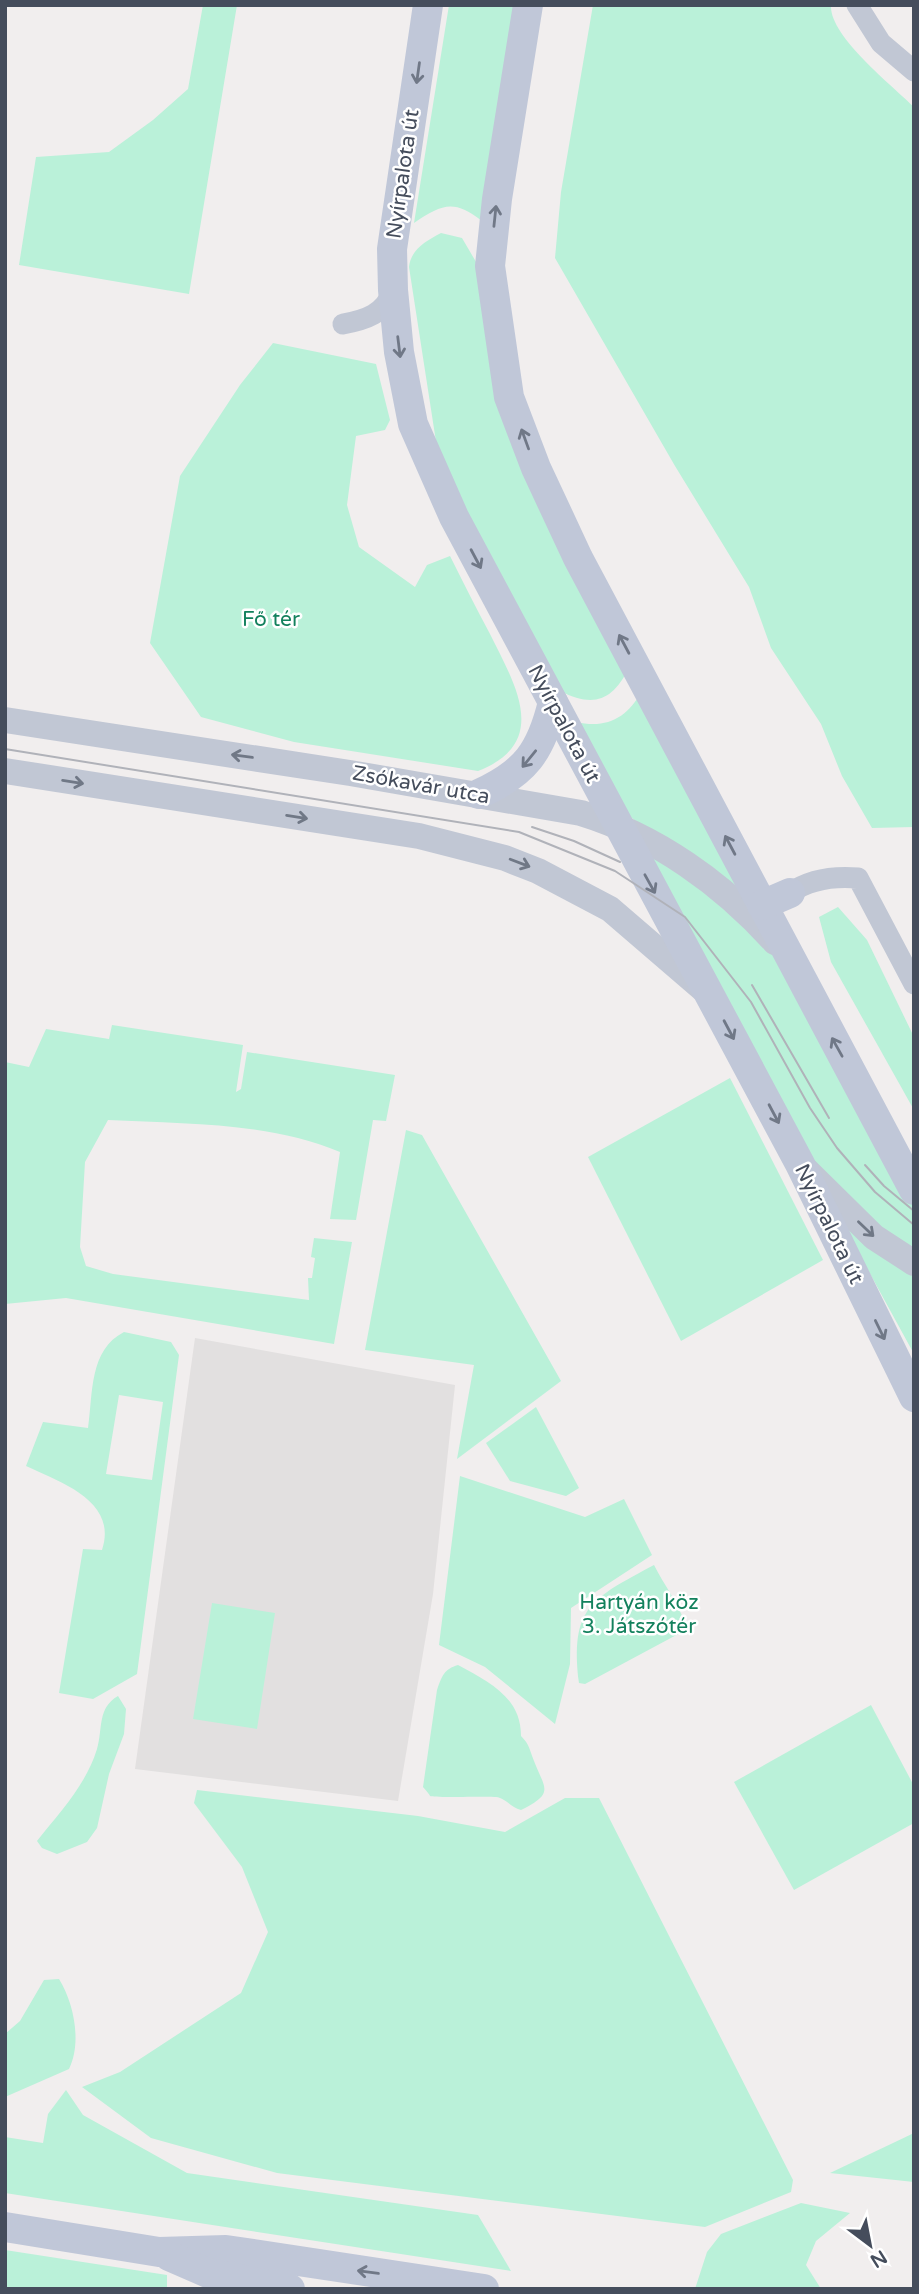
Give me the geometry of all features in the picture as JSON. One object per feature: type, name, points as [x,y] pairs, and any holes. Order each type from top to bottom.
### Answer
[{"type":"main road","name":"Nyírpalota út","points":[[428,5],[392,249],[399,352],[413,424],[454,517],[800,1164],[913,1394]]},
{"type":"main road","points":[[528,5],[497,199],[490,266],[509,397],[536,468],[578,558],[914,1190]]},
{"type":"main road","points":[[479,794],[504,782],[534,754],[546,732],[553,702]]},
{"type":"main road","points":[[762,905],[790,892]]},
{"type":"main road","points":[[5,2227],[159,2252],[226,2250],[484,2289]]},
{"type":"main road","points":[[159,2252],[208,2273],[290,2289]]},
{"type":"street","points":[[857,5],[881,43],[914,71]]},
{"type":"street","points":[[344,324],[365,320],[379,311],[393,290]]},
{"type":"street","name":"Zsókavár utca","points":[[5,720],[479,794],[581,813],[617,824],[659,847],[750,914],[790,959]]},
{"type":"street","points":[[5,771],[419,835],[505,858],[557,880],[610,909],[712,997]]},
{"type":"street","points":[[790,892],[803,884],[840,876],[859,878],[914,984]]},
{"type":"street","points":[[870,1107],[914,1158]]},
{"type":"street","points":[[800,1164],[874,1237],[914,1264]]},
{"type":"shaded area","points":[[195,1338],[455,1385],[433,1594],[398,1801],[135,1769]]},
{"type":"green space","points":[[203,5],[237,5],[189,294],[19,265],[36,157],[109,152],[153,120],[188,89]]},
{"type":"green space","points":[[449,5],[516,5],[482,221],[464,209],[448,207],[440,208],[414,223]]},
{"type":"green space","points":[[593,5],[831,5],[840,31],[851,45],[914,107],[914,827],[872,828],[842,776],[821,724],[771,648],[749,587],[675,466],[555,258],[561,192]]},
{"type":"green space","points":[[441,233],[462,238],[479,267],[490,358],[629,668],[616,688],[601,698],[583,699],[560,691],[439,461],[409,267],[416,250]]},
{"type":"green space","name":"Fő tér","points":[[273,343],[376,364],[390,420],[385,430],[356,436],[347,505],[359,547],[415,587],[427,565],[450,556],[509,672],[521,710],[521,728],[514,744],[501,759],[478,771],[294,742],[201,717],[150,643],[180,476],[240,385]]},
{"type":"green space","points":[[642,691],[761,914],[621,810],[576,722],[597,724],[615,719],[630,708]]},
{"type":"green space","points":[[638,842],[778,946],[914,1204],[914,1252],[875,1227],[812,1163]]},
{"type":"green space","points":[[838,907],[867,940],[914,1037],[914,1110],[831,962],[819,917]]},
{"type":"green space","points":[[112,1025],[243,1045],[236,1092],[241,1089],[247,1052],[395,1075],[386,1121],[373,1120],[356,1220],[330,1219],[340,1152],[285,1135],[226,1126],[108,1120],[85,1162],[80,1247],[86,1266],[113,1274],[309,1300],[308,1278],[312,1278],[315,1258],[311,1257],[314,1238],[352,1242],[334,1344],[66,1298],[5,1304],[5,1062],[29,1067],[46,1029],[109,1039]]},
{"type":"green space","points":[[730,1078],[823,1260],[681,1341],[588,1157]]},
{"type":"green space","points":[[406,1130],[422,1135],[561,1381],[457,1459],[474,1365],[365,1350]]},
{"type":"green space","points":[[833,1206],[870,1246],[914,1276],[914,1354]]},
{"type":"green space","points":[[124,1332],[171,1342],[179,1355],[137,1674],[93,1699],[59,1693],[83,1549],[102,1550],[105,1533],[102,1519],[94,1506],[83,1496],[26,1466],[43,1422],[88,1428],[95,1374],[104,1350]],"holes":[[[119,1395],[163,1402],[152,1480],[106,1474]]]},
{"type":"green space","points":[[536,1407],[579,1488],[566,1496],[510,1481],[486,1443]]},
{"type":"green space","points":[[460,1476],[585,1517],[624,1499],[652,1555],[571,1608],[570,1664],[555,1724],[485,1667],[439,1645]]},
{"type":"green space","name":"Hartyán köz 3. Játszótér","points":[[654,1565],[682,1615],[685,1623],[682,1632],[585,1684],[579,1683],[578,1637],[582,1621],[590,1608],[614,1587]]},
{"type":"green space","points":[[212,1603],[275,1613],[257,1729],[193,1719]]},
{"type":"green space","points":[[458,1665],[501,1692],[516,1711],[521,1736],[529,1747],[544,1784],[543,1794],[539,1799],[521,1810],[496,1797],[430,1796],[423,1787],[437,1690],[444,1674]]},
{"type":"green space","points":[[118,1696],[126,1709],[124,1734],[109,1774],[97,1828],[87,1842],[57,1854],[42,1848],[37,1841],[72,1798],[86,1774],[97,1749],[104,1713],[111,1701]]},
{"type":"green space","points":[[871,1705],[914,1786],[914,1823],[794,1890],[734,1782]]},
{"type":"green space","points":[[197,1790],[418,1816],[505,1832],[565,1798],[599,1798],[793,2180],[791,2192],[705,2227],[277,2173],[151,2138],[82,2087],[120,2072],[241,1993],[268,1932],[242,1867],[194,1803]]},
{"type":"green space","points":[[59,1979],[69,2000],[76,2035],[69,2069],[5,2097],[5,2034],[20,2021],[44,1980]]},
{"type":"green space","points":[[66,2090],[83,2115],[187,2173],[478,2215],[511,2271],[5,2193],[5,2137],[43,2143],[48,2114]]},
{"type":"green space","points":[[914,2133],[914,2182],[830,2173]]},
{"type":"green space","points":[[801,2203],[850,2213],[816,2241],[806,2265],[821,2289],[695,2289],[707,2252],[721,2234]]},
{"type":"green space","points":[[5,2250],[167,2275],[167,2289],[5,2289]]},
{"type":"tram line","points":[[5,749],[519,832],[615,871],[685,917],[751,1002],[810,1108],[837,1148],[875,1192],[914,1225]]},
{"type":"tram line","points":[[532,827],[574,841],[620,862]]},
{"type":"tram line","points":[[752,985],[829,1118]]},
{"type":"tram line","points":[[865,1165],[884,1186],[914,1211]]}]
